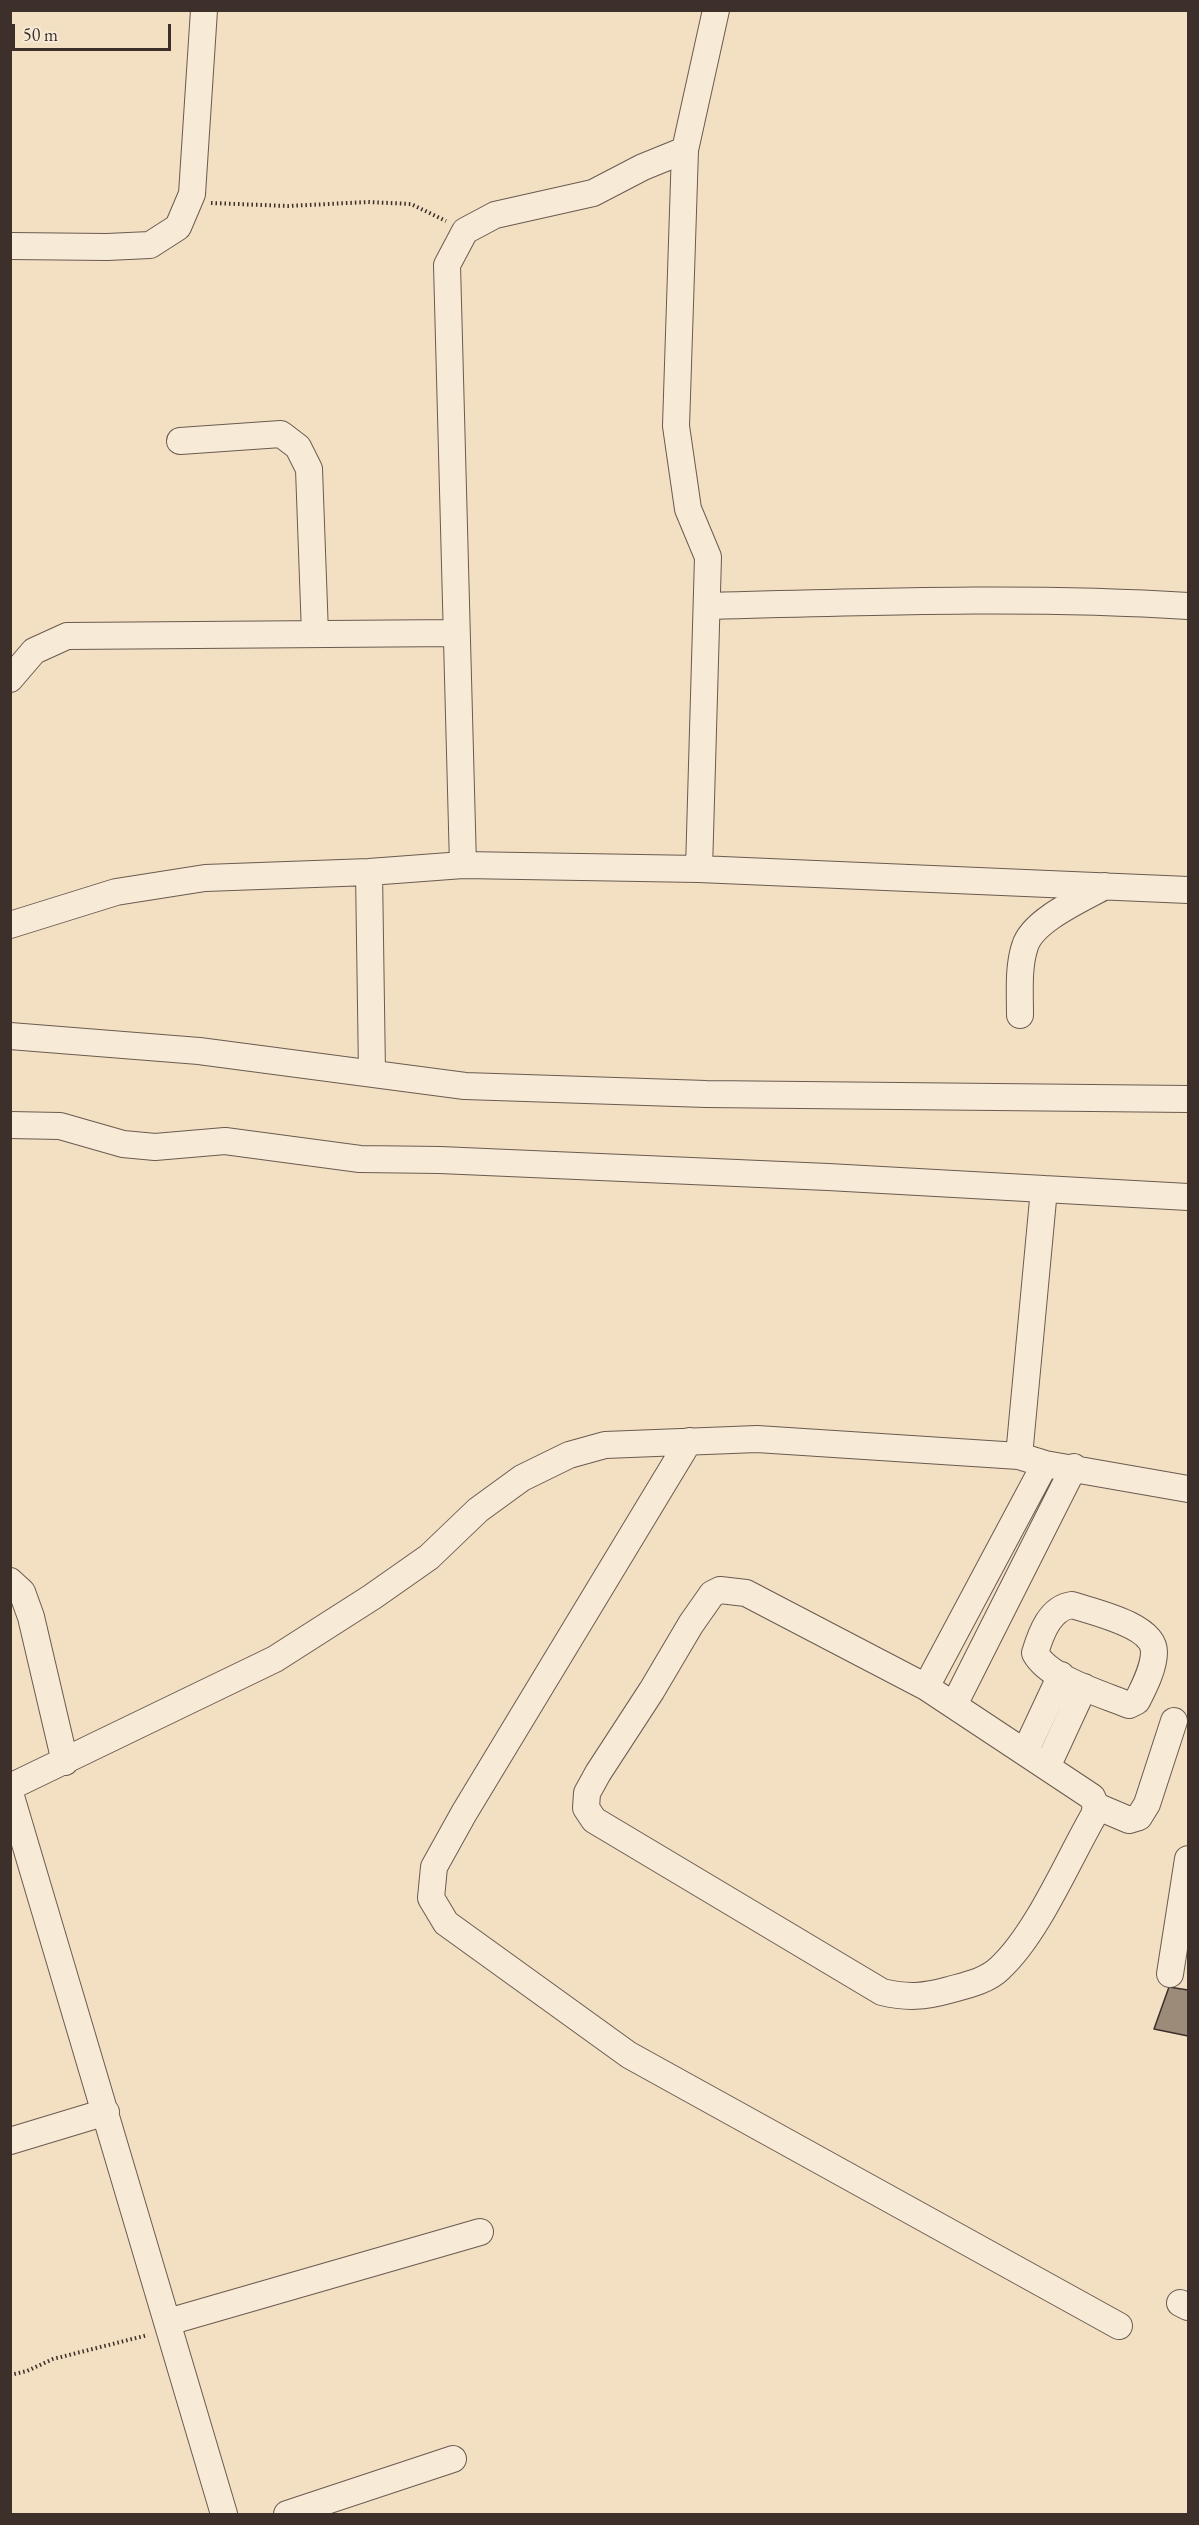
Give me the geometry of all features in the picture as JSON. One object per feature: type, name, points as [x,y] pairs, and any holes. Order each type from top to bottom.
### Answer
[{"type":"street","points":[[10,246],[150,245],[178,227],[192,194],[204,10]]},
{"type":"street","points":[[699,869],[708,557],[688,509],[676,426],[685,150],[716,10]]},
{"type":"street","points":[[462,865],[447,265],[465,231],[495,215],[593,193],[643,167],[685,150]]},
{"type":"street","points":[[180,441],[281,434],[298,447],[309,469],[315,634]]},
{"type":"street","points":[[708,606],[1014,600],[1188,606]]},
{"type":"street","points":[[10,679],[34,651],[67,636],[456,633]]},
{"type":"street","points":[[10,925],[116,892],[205,878],[369,872],[462,865],[699,869],[1188,890]]},
{"type":"street","points":[[369,872],[372,1073]]},
{"type":"street","points":[[1020,1015],[1021,961],[1025,943],[1038,926],[1105,886]]},
{"type":"street","points":[[11,1037],[199,1051],[465,1086],[706,1094],[1188,1099]]},
{"type":"street","points":[[10,1125],[60,1125],[123,1144],[155,1147],[225,1141],[360,1159],[441,1160],[805,1176],[1188,1197]]},
{"type":"street","points":[[1019,1456],[1044,1189]]},
{"type":"street","points":[[10,1787],[275,1659],[372,1597],[429,1557],[478,1510],[522,1478],[569,1455],[606,1445],[757,1439],[1019,1456],[1045,1464],[1074,1467],[1188,1489]]},
{"type":"street","points":[[689,1441],[464,1813],[434,1868],[431,1898],[446,1923],[629,2055],[1119,2326]]},
{"type":"street","points":[[926,1687],[1045,1464]]},
{"type":"street","points":[[954,1705],[1074,1467]]},
{"type":"street","points":[[10,1581],[22,1592],[31,1617],[65,1762]]},
{"type":"street","points":[[1096,1806],[1094,1815],[1026,1937],[999,1970],[980,1981],[930,1995],[904,1997],[882,1992],[594,1820],[586,1808],[587,1793],[598,1773],[652,1690],[691,1624],[712,1594],[720,1590],[746,1593],[926,1687],[1086,1792],[1096,1806],[1129,1820],[1139,1817],[1147,1804],[1174,1722]]},
{"type":"street","points":[[1072,1605],[1127,1624],[1150,1640],[1154,1651],[1145,1685],[1137,1701],[1129,1705],[1084,1688],[1041,1662],[1035,1653],[1038,1642],[1053,1614],[1065,1606],[1072,1605]]},
{"type":"street","points":[[1025,1752],[1061,1675]]},
{"type":"street","points":[[1047,1767],[1084,1688]]},
{"type":"street","points":[[10,1793],[224,2514]]},
{"type":"street","points":[[1170,1974],[1188,1858]]},
{"type":"street","points":[[10,2141],[106,2112]]},
{"type":"street","points":[[169,2326],[480,2232]]},
{"type":"street","points":[[287,2514],[453,2459]]},
{"type":"path","points":[[192,194],[210,203],[288,206],[368,202],[411,204],[465,231]]},
{"type":"path","points":[[10,2375],[27,2371],[53,2359],[169,2326]]},
{"type":"building","points":[[1169,1987],[1188,1990],[1188,2036],[1154,2029]]}]
